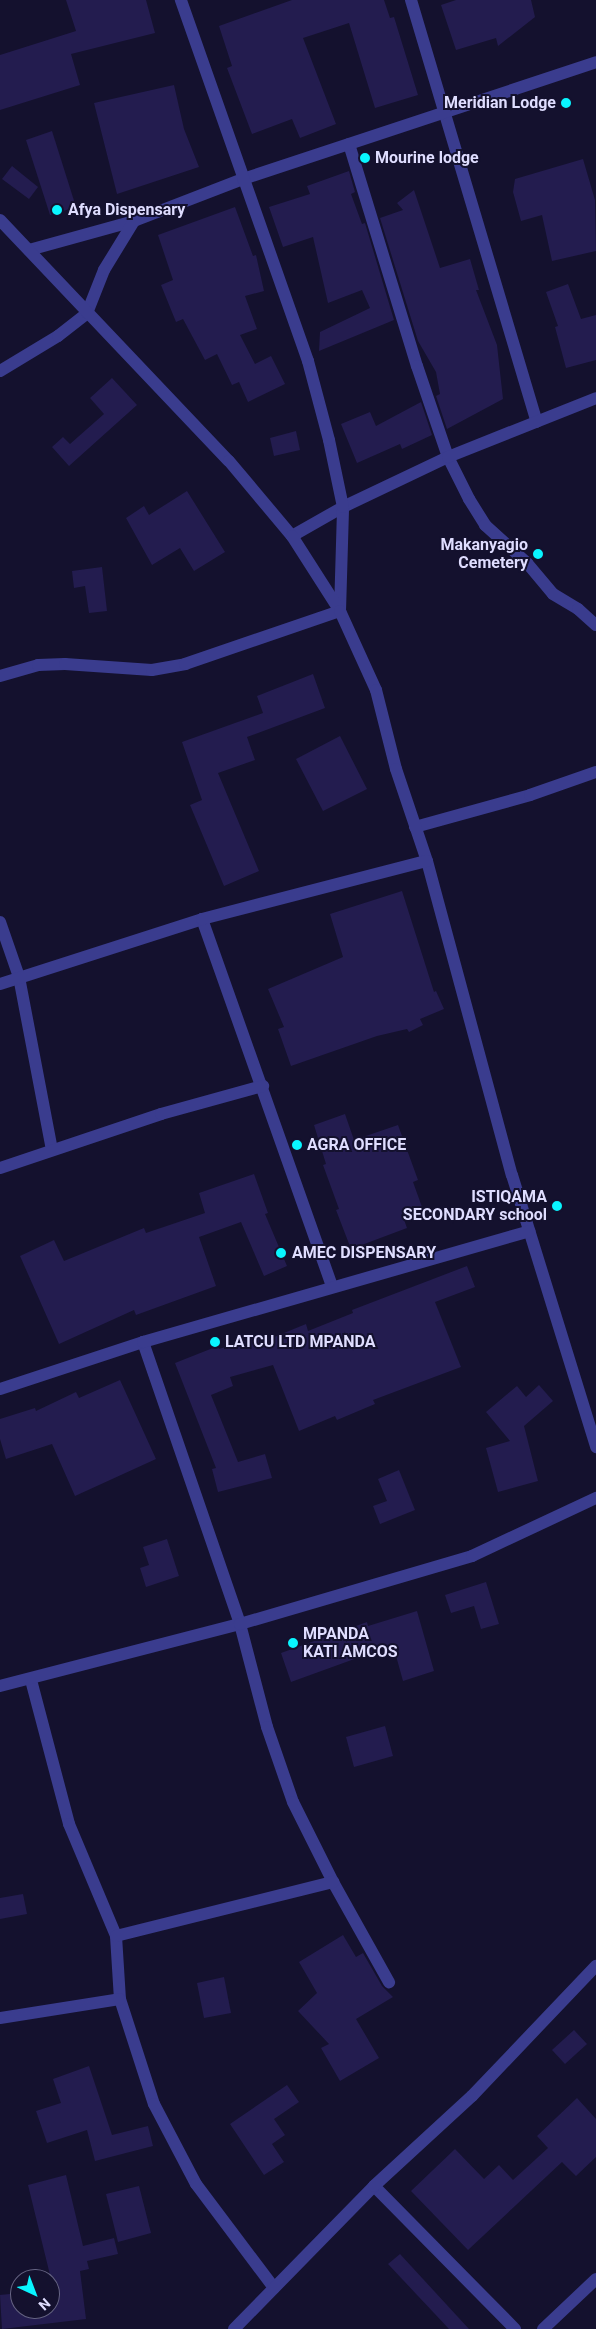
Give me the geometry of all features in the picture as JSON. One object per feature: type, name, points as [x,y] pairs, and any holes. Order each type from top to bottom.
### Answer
[{"type":"street","points":[[181,0],[308,360],[330,440],[343,507],[340,612]]},
{"type":"street","points":[[412,0],[537,422]]},
{"type":"street","points":[[29,250],[134,221],[243,179],[446,110],[596,62]]},
{"type":"street","points":[[349,144],[448,457],[485,525],[527,563],[553,594],[578,610],[596,625]]},
{"type":"street","points":[[0,220],[87,314],[229,461],[292,536],[340,612],[376,690],[415,827],[427,862],[529,1231],[596,1447]]},
{"type":"street","points":[[0,371],[58,336],[87,314],[104,270],[134,221]]},
{"type":"street","points":[[292,536],[343,507],[448,457],[596,398]]},
{"type":"street","points":[[0,676],[38,665],[65,664],[152,670],[185,664],[340,612]]},
{"type":"street","points":[[415,827],[530,795],[596,772]]},
{"type":"street","points":[[0,984],[202,920],[427,862]]},
{"type":"street","points":[[202,920],[263,1086],[332,1287]]},
{"type":"street","points":[[0,922],[19,977],[52,1150]]},
{"type":"street","points":[[0,1168],[161,1114],[263,1086]]},
{"type":"street","points":[[0,1389],[143,1342],[529,1231]]},
{"type":"street","points":[[143,1342],[240,1624],[267,1727],[290,1792],[333,1882],[389,1982]]},
{"type":"street","points":[[0,1686],[31,1680],[240,1624],[472,1556],[596,1498]]},
{"type":"street","points":[[31,1680],[68,1824],[116,1936],[120,1999],[154,2104],[196,2184],[274,2288]]},
{"type":"street","points":[[116,1936],[333,1882]]},
{"type":"street","points":[[234,2329],[374,2186],[472,2096],[596,1966]]},
{"type":"street","points":[[0,2018],[120,1999]]},
{"type":"street","points":[[374,2186],[515,2329]]},
{"type":"street","points":[[543,2329],[596,2279]]},
{"type":"building","points":[[66,0],[146,0],[155,33],[71,54],[80,85],[0,110],[0,55],[76,31]]},
{"type":"building","points":[[292,0],[384,0],[390,18],[394,17],[418,95],[375,108],[349,23],[303,38],[336,124],[300,138],[292,119],[252,134],[227,68],[232,66],[219,26]]},
{"type":"building","points":[[456,0],[531,0],[535,17],[498,46],[496,38],[456,50],[441,5]]},
{"type":"building","points":[[174,85],[184,129],[199,167],[117,194],[94,103]]},
{"type":"building","points":[[52,131],[76,207],[50,215],[26,140]]},
{"type":"building","points":[[583,159],[595,200],[596,251],[552,261],[542,215],[521,221],[513,192],[515,179]]},
{"type":"building","points":[[12,166],[38,187],[29,199],[2,179]]},
{"type":"building","points":[[349,171],[355,192],[351,194],[362,224],[365,223],[394,320],[319,351],[320,332],[370,308],[362,290],[328,303],[313,237],[283,247],[269,207],[310,194],[307,186]]},
{"type":"building","points":[[414,190],[440,268],[470,259],[479,290],[476,290],[497,345],[503,399],[447,429],[436,396],[440,394],[436,372],[418,341],[380,218],[403,210],[397,203]]},
{"type":"building","points":[[235,207],[253,256],[256,255],[264,291],[245,296],[257,329],[240,335],[255,364],[271,356],[285,384],[248,402],[239,382],[232,385],[217,354],[205,360],[183,319],[176,322],[161,285],[173,280],[158,235]]},
{"type":"building","points":[[568,284],[581,319],[596,315],[596,360],[566,368],[555,327],[558,326],[546,292]]},
{"type":"building","points":[[112,378],[137,405],[69,466],[52,447],[63,437],[70,444],[104,414],[90,398]]},
{"type":"building","points":[[421,402],[432,435],[402,449],[400,444],[357,463],[341,424],[370,412],[376,426]]},
{"type":"building","points":[[296,431],[300,450],[274,456],[270,438]]},
{"type":"building","points":[[187,491],[225,552],[194,571],[180,548],[152,565],[126,518],[144,506],[149,515]]},
{"type":"building","points":[[102,567],[107,611],[89,613],[85,586],[74,588],[72,571]]},
{"type":"building","points":[[313,674],[325,708],[247,737],[255,760],[218,773],[259,871],[224,886],[190,805],[202,800],[182,742],[263,713],[257,696]]},
{"type":"building","points":[[340,736],[367,789],[323,811],[296,759]]},
{"type":"building","points":[[402,891],[434,992],[436,991],[444,1009],[420,1019],[423,1025],[409,1032],[407,1029],[377,1036],[291,1066],[278,1029],[284,1027],[268,989],[343,957],[330,914]]},
{"type":"building","points":[[345,1114],[354,1140],[398,1125],[418,1180],[413,1182],[422,1207],[402,1214],[407,1228],[351,1249],[336,1210],[339,1209],[323,1165],[326,1164],[314,1125]]},
{"type":"building","points":[[254,1174],[268,1213],[265,1214],[287,1266],[264,1276],[241,1222],[199,1237],[216,1286],[136,1315],[134,1310],[59,1344],[20,1256],[54,1240],[64,1261],[144,1228],[146,1233],[205,1213],[199,1193]]},
{"type":"building","points":[[467,1266],[475,1287],[435,1302],[461,1367],[373,1400],[375,1404],[337,1420],[335,1416],[299,1431],[273,1365],[230,1377],[233,1386],[211,1395],[238,1462],[265,1454],[272,1478],[218,1492],[212,1469],[216,1468],[175,1363],[218,1346],[219,1349],[260,1336],[262,1342],[306,1324],[308,1331],[353,1313],[352,1310]]},
{"type":"building","points":[[120,1380],[156,1459],[75,1496],[52,1444],[6,1459],[0,1439],[0,1419],[35,1408],[36,1411],[76,1392],[79,1398]]},
{"type":"building","points":[[539,1385],[553,1401],[524,1426],[538,1481],[498,1492],[486,1448],[510,1441],[486,1412],[517,1386],[526,1397]]},
{"type":"building","points":[[399,1470],[415,1510],[380,1524],[373,1506],[387,1501],[378,1479]]},
{"type":"building","points":[[167,1539],[179,1576],[146,1587],[140,1568],[149,1565],[143,1547]]},
{"type":"building","points":[[486,1582],[499,1624],[481,1629],[474,1606],[451,1613],[445,1595]]},
{"type":"building","points":[[417,1611],[434,1671],[403,1681],[393,1645],[291,1682],[281,1653],[367,1622],[368,1626]]},
{"type":"building","points":[[385,1726],[393,1756],[354,1767],[346,1737]]},
{"type":"building","points":[[23,1894],[27,1914],[0,1919],[0,1898]]},
{"type":"building","points":[[343,1935],[356,1957],[363,1953],[382,1986],[393,1997],[356,2019],[379,2058],[340,2081],[321,2048],[329,2044],[298,2011],[317,1993],[299,1962]]},
{"type":"building","points":[[224,1977],[231,2013],[204,2018],[197,1983]]},
{"type":"building","points":[[574,2030],[587,2044],[565,2064],[552,2050]]},
{"type":"building","points":[[89,2066],[112,2135],[148,2126],[153,2146],[95,2161],[87,2130],[47,2143],[36,2111],[61,2103],[53,2079]]},
{"type":"building","points":[[287,2085],[299,2102],[274,2119],[285,2135],[272,2144],[284,2162],[264,2175],[230,2124]]},
{"type":"building","points":[[577,2098],[596,2119],[596,2157],[576,2176],[562,2162],[468,2250],[411,2191],[455,2149],[484,2179],[499,2165],[513,2180],[548,2148],[537,2136]]},
{"type":"building","points":[[66,2175],[83,2246],[114,2238],[118,2254],[87,2261],[89,2269],[80,2271],[86,2319],[2,2329],[0,2295],[10,2294],[10,2319],[60,2319],[60,2269],[49,2269],[28,2185]]},
{"type":"building","points":[[139,2186],[151,2233],[118,2242],[106,2194]]},
{"type":"building","points":[[400,2254],[469,2329],[449,2329],[388,2264]]},
{"type":"place","name":"Meridian Lodge","points":[[566,103]]},
{"type":"place","name":"Mourine lodge","points":[[365,158]]},
{"type":"place","name":"Afya Dispensary","points":[[57,210]]},
{"type":"place","name":"Makanyagio Cemetery","points":[[538,554]]},
{"type":"place","name":"AGRA OFFICE","points":[[297,1145]]},
{"type":"place","name":"ISTIQAMA SECONDARY school","points":[[557,1206]]},
{"type":"place","name":"AMEC DISPENSARY","points":[[281,1253]]},
{"type":"place","name":"LATCU LTD MPANDA","points":[[215,1342]]},
{"type":"place","name":"MPANDA KATI AMCOS","points":[[293,1643]]}]
